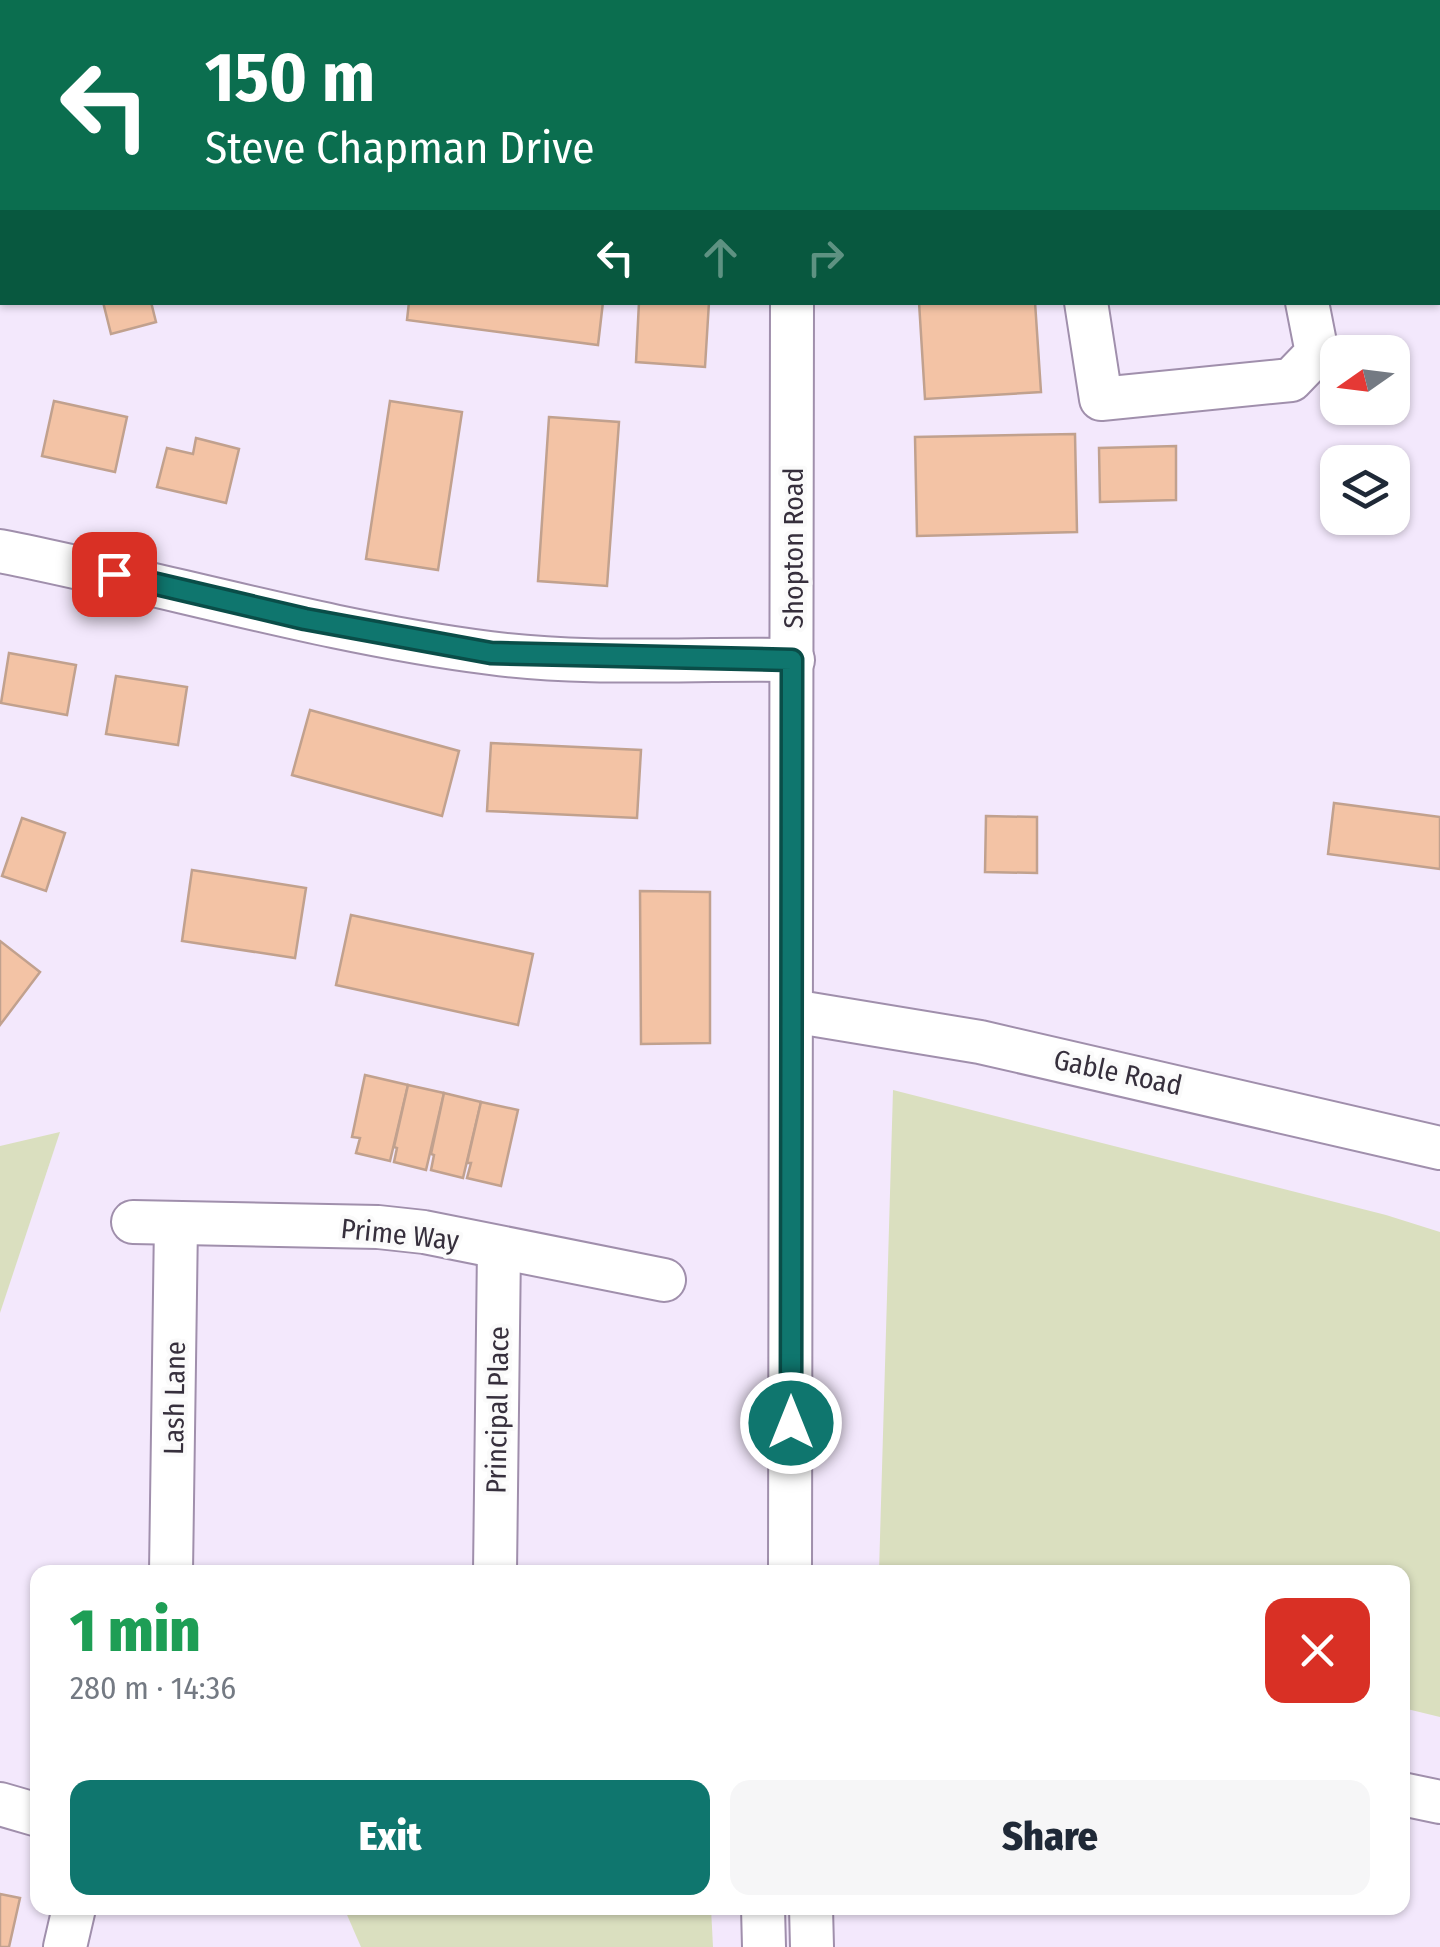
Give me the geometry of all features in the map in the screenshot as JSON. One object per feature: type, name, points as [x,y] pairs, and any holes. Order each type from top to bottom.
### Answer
[{"type":"street","name":"Shopton Road","points":[[790,1565],[792,305]]},
{"type":"street","points":[[1086,305],[1101,399],[1291,380],[1316,353],[1308,305]]},
{"type":"street","points":[[0,551],[305,619],[491,653],[792,660]]},
{"type":"street","name":"Gable Road","points":[[792,1011],[980,1042],[1440,1148]]},
{"type":"street","name":"Prime Way","points":[[133,1222],[378,1227],[424,1232],[664,1280]]},
{"type":"street","name":"Lash Lane","points":[[171,1565],[176,1223]]},
{"type":"street","name":"Principal Place","points":[[495,1565],[499,1248]]},
{"type":"street","points":[[1410,1796],[1440,1802]]},
{"type":"street","points":[[0,1804],[30,1813]]},
{"type":"street","points":[[65,1947],[72,1915]]},
{"type":"street","points":[[763,1915],[764,1947]]},
{"type":"street","points":[[811,1915],[812,1947]]},
{"type":"green space","points":[[893,1090],[1440,1232],[1440,1717],[1410,1710],[1410,1565],[879,1565]]},
{"type":"green space","points":[[60,1132],[0,1313],[0,1146]]},
{"type":"green space","points":[[347,1915],[711,1915],[713,1947],[361,1947]]},
{"type":"building","points":[[104,305],[152,305],[156,322],[111,334]]},
{"type":"building","points":[[409,305],[603,305],[598,345],[407,320]]},
{"type":"building","points":[[639,305],[709,305],[705,367],[636,362]]},
{"type":"building","points":[[919,305],[1035,305],[1041,392],[925,399]]},
{"type":"building","points":[[54,401],[127,417],[115,472],[42,456]]},
{"type":"building","points":[[390,401],[462,412],[438,570],[366,559]]},
{"type":"building","points":[[549,417],[619,422],[607,586],[538,581]]},
{"type":"building","points":[[1075,434],[1077,532],[917,536],[915,437]]},
{"type":"building","points":[[196,438],[239,449],[226,503],[157,487],[167,448],[193,454]]},
{"type":"building","points":[[1176,446],[1176,500],[1100,502],[1099,448]]},
{"type":"building","points":[[9,653],[76,665],[67,715],[1,703]]},
{"type":"building","points":[[116,676],[187,687],[178,745],[106,734]]},
{"type":"building","points":[[310,710],[459,751],[442,816],[292,775]]},
{"type":"building","points":[[491,743],[641,750],[637,818],[487,811]]},
{"type":"building","points":[[1334,803],[1440,817],[1440,869],[1328,854]]},
{"type":"building","points":[[986,816],[1037,817],[1037,873],[985,872]]},
{"type":"building","points":[[22,818],[65,833],[46,891],[2,876]]},
{"type":"building","points":[[192,870],[306,888],[295,958],[182,941]]},
{"type":"building","points":[[640,891],[710,892],[710,1043],[641,1044]]},
{"type":"building","points":[[351,915],[533,954],[518,1025],[336,985]]},
{"type":"building","points":[[0,941],[40,972],[0,1025]]},
{"type":"building","points":[[365,1075],[408,1085],[390,1161],[356,1153],[360,1138],[352,1137]]},
{"type":"building","points":[[408,1085],[444,1093],[426,1170],[394,1162]]},
{"type":"building","points":[[444,1093],[481,1102],[463,1178],[431,1170]]},
{"type":"building","points":[[481,1102],[518,1110],[501,1186],[467,1178]]},
{"type":"building","points":[[0,1894],[20,1898],[9,1947],[0,1947]]},
{"type":"route","points":[[114,574],[305,619],[491,653],[573,658],[792,660],[791,1423]]}]
